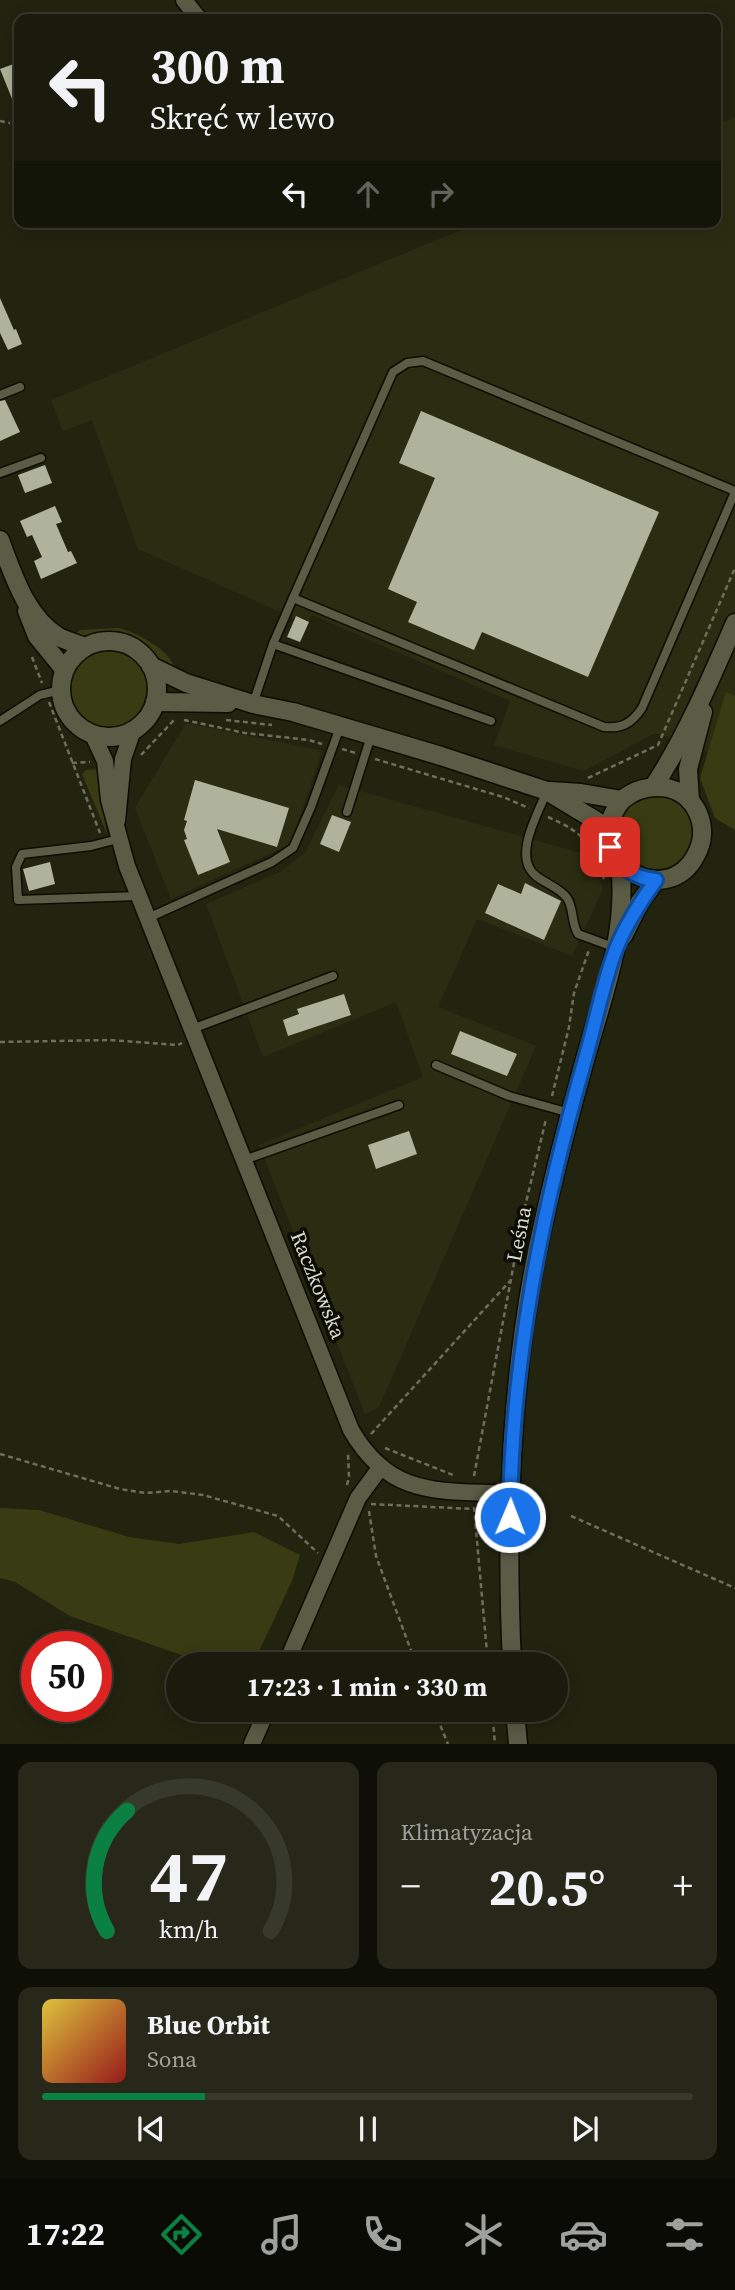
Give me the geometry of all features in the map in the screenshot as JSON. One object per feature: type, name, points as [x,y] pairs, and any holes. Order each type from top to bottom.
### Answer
[{"type":"main road","points":[[0,540],[25,601],[27,616],[37,636],[64,669]]},
{"type":"main road","points":[[25,601],[58,636],[85,647]]},
{"type":"main road","points":[[654,786],[669,763],[713,675],[735,622]]},
{"type":"main road","points":[[113,640],[126,644],[139,651],[151,666],[157,689],[149,715],[133,730],[114,737],[92,733],[75,723],[54,692],[64,669],[74,656],[85,647],[98,642],[113,640]]},
{"type":"main road","points":[[151,666],[186,683],[253,705]]},
{"type":"main road","points":[[690,801],[674,789],[654,786],[636,790],[622,800],[615,808],[608,828],[610,847],[620,864],[637,876],[656,880],[677,874],[693,860],[698,851],[702,830],[690,801],[688,769],[713,675]]},
{"type":"main road","points":[[155,702],[253,705],[293,712],[547,791],[608,828]]},
{"type":"main road","points":[[547,791],[622,800]]},
{"type":"main road","name":"Leśna","points":[[510,1494],[521,1362],[531,1286],[543,1223],[570,1113],[617,948],[624,893],[620,864]]},
{"type":"main road","name":"Leśna","points":[[617,948],[640,902],[656,880]]},
{"type":"main road","points":[[510,1494],[512,1652]]},
{"type":"main road","points":[[515,1722],[518,1744]]},
{"type":"street","points":[[184,0],[196,14]]},
{"type":"street","name":"Raczkowska","points":[[113,836],[123,759],[133,730]]},
{"type":"street","name":"Raczkowska","points":[[92,733],[106,761],[113,836],[359,1445],[380,1468],[405,1483],[429,1489],[510,1494]]},
{"type":"street","points":[[291,1652],[358,1498],[380,1468]]},
{"type":"street","points":[[252,1744],[262,1722]]},
{"type":"lane","points":[[253,705],[273,644],[293,598],[393,372],[407,363],[423,361],[735,492],[642,708],[634,720],[616,728],[604,727],[293,598]]},
{"type":"lane","points":[[0,395],[20,387]]},
{"type":"lane","points":[[0,473],[41,458]]},
{"type":"lane","points":[[273,644],[491,721]]},
{"type":"lane","points":[[0,721],[40,695],[54,692]]},
{"type":"lane","points":[[148,918],[272,862],[293,848],[340,727]]},
{"type":"lane","points":[[347,812],[371,736]]},
{"type":"lane","points":[[547,791],[525,856],[528,868],[565,894],[571,904],[578,934],[617,948]]},
{"type":"lane","points":[[113,836],[22,854],[16,867],[18,900],[139,895]]},
{"type":"lane","points":[[193,1033],[333,976]]},
{"type":"lane","points":[[436,1065],[509,1096],[570,1113]]},
{"type":"lane","points":[[244,1160],[399,1105]]},
{"type":"path","points":[[0,121],[10,123]]},
{"type":"path","points":[[587,778],[658,745],[735,568]]},
{"type":"path","points":[[32,657],[54,692],[113,836]]},
{"type":"path","points":[[176,718],[246,733],[309,740],[364,755],[503,797],[570,826]]},
{"type":"path","points":[[216,718],[278,726]]},
{"type":"path","points":[[300,733],[309,740]]},
{"type":"path","points":[[0,1042],[109,1040],[178,1045],[193,1033]]},
{"type":"path","points":[[366,1440],[510,1280]]},
{"type":"path","points":[[378,1445],[460,1478]]},
{"type":"path","points":[[0,1454],[120,1489],[146,1493],[170,1491],[203,1494],[278,1516],[313,1550],[331,1560]]},
{"type":"path","points":[[467,1478],[474,1479]]},
{"type":"path","points":[[368,1504],[474,1510]]},
{"type":"path","points":[[571,1516],[735,1588]]},
{"type":"path","points":[[439,1722],[448,1744]]},
{"type":"path","points":[[493,1722],[495,1744]]},
{"type":"shaded area","points":[[735,117],[735,762],[655,733],[584,771],[494,745],[510,701],[312,615],[308,624],[138,549],[92,420],[63,431],[51,400],[466,228],[721,228],[721,123]]},
{"type":"shaded area","points":[[119,628],[155,645],[170,659],[176,675],[145,646],[128,636],[105,633],[72,637],[80,630]]},
{"type":"shaded area","points":[[109,641],[127,645],[143,655],[153,671],[157,689],[153,707],[143,723],[127,733],[109,737],[91,733],[75,723],[65,707],[61,689],[65,671],[75,655],[91,645]]},
{"type":"shaded area","points":[[726,692],[735,696],[735,830],[715,818],[700,778]]},
{"type":"shaded area","points":[[186,723],[322,751],[291,844],[171,899],[135,808]]},
{"type":"shaded area","points":[[102,769],[102,800],[107,834],[82,774],[86,770]]},
{"type":"shaded area","points":[[339,785],[591,856],[603,889],[572,956],[477,919],[438,1007],[536,1046],[379,1407],[365,1414],[259,1145],[423,1077],[396,1002],[263,1057],[206,904],[280,872],[305,853]]},
{"type":"shaded area","points":[[656,795],[670,798],[682,806],[690,818],[693,832],[690,846],[682,858],[670,866],[656,869],[642,866],[630,858],[622,846],[619,832],[622,818],[630,806],[642,798]]},
{"type":"shaded area","points":[[0,1508],[39,1510],[129,1537],[179,1544],[254,1532],[300,1555],[292,1581],[259,1652],[173,1652],[70,1616],[15,1582],[0,1578]]},
{"type":"building","points":[[14,64],[14,104],[0,69]]},
{"type":"building","points":[[0,298],[22,344],[8,350],[0,333]]},
{"type":"building","points":[[5,400],[20,432],[0,441],[0,401]]},
{"type":"building","points":[[421,411],[659,512],[588,677],[482,632],[474,650],[408,622],[417,602],[388,589],[435,478],[399,463]]},
{"type":"building","points":[[45,465],[52,483],[25,493],[18,475]]},
{"type":"building","points":[[55,506],[62,522],[56,524],[68,552],[71,551],[77,563],[41,579],[34,561],[42,557],[32,535],[27,537],[20,521]]},
{"type":"building","points":[[296,616],[309,622],[300,642],[287,637]]},
{"type":"building","points":[[195,780],[289,808],[277,847],[217,829],[230,862],[198,875],[184,840],[187,839],[184,830],[187,821],[184,820]]},
{"type":"building","points":[[332,815],[351,822],[339,852],[320,844]]},
{"type":"building","points":[[50,862],[55,884],[29,891],[23,869]]},
{"type":"building","points":[[525,883],[561,901],[544,940],[485,913],[498,884],[521,894]]},
{"type":"building","points":[[344,994],[351,1015],[288,1036],[283,1020],[299,1014],[297,1009]]},
{"type":"building","points":[[460,1031],[517,1054],[507,1076],[451,1054]]},
{"type":"building","points":[[409,1131],[417,1154],[376,1169],[368,1145]]},
{"type":"route","points":[[510,1517],[512,1453],[522,1349],[543,1223],[570,1113],[617,948],[640,902],[656,880],[646,879],[628,871],[620,864],[610,847]]}]
